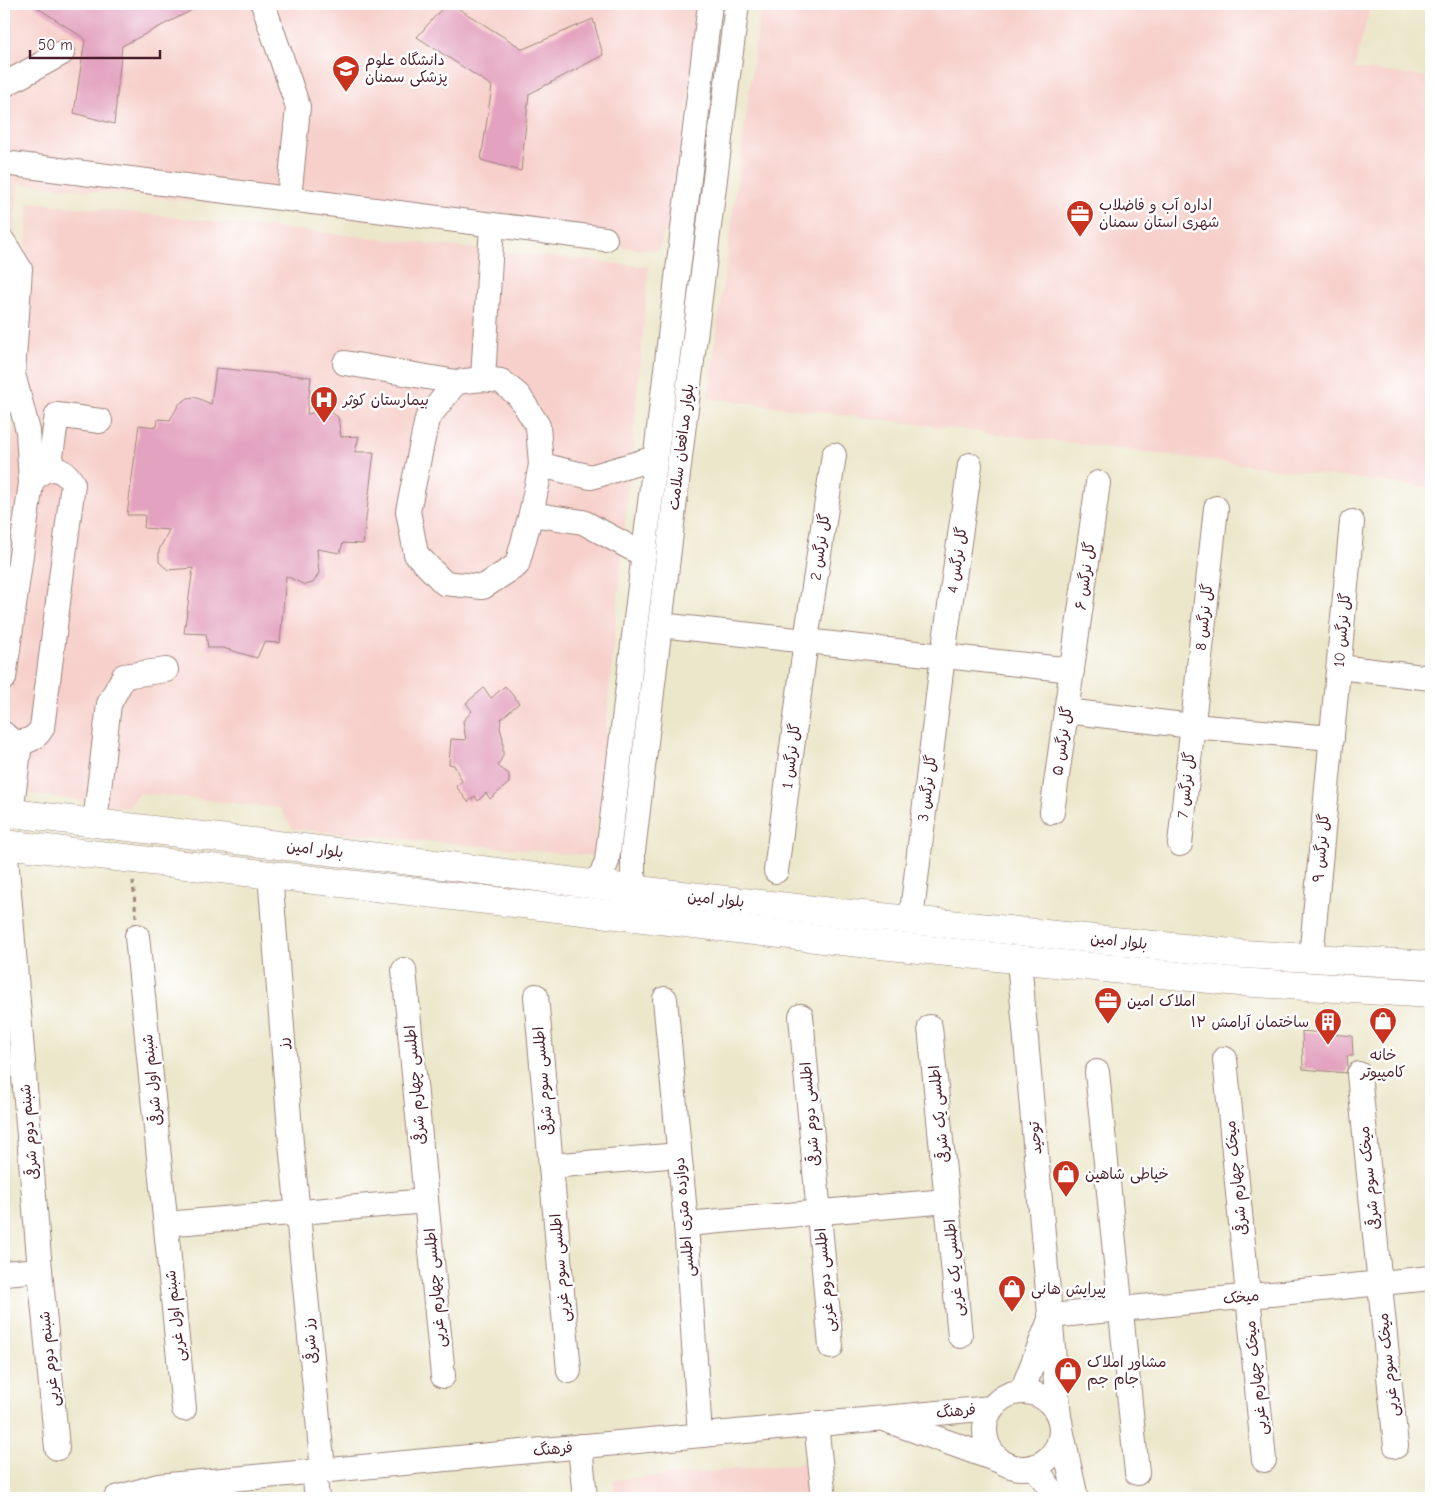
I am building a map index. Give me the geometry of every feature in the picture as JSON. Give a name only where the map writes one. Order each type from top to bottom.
[{"type":"main road","name":"بلوار امین","points":[[8,812],[638,890],[832,912],[1242,954],[1431,966]]},
{"type":"main road","name":"بلوار امین","points":[[4,844],[1019,960],[1239,982],[1431,994]]},
{"type":"main road","points":[[424,892],[427,863]]},
{"type":"main road","points":[[832,912],[832,940]]},
{"type":"main road","points":[[1239,982],[1242,954]]},
{"type":"street","points":[[263,4],[298,107],[289,199]]},
{"type":"street","name":"بلوار مدافعان سلامت","points":[[591,884],[602,874],[607,860],[710,4]]},
{"type":"street","name":"بلوار مدافعان سلامت","points":[[638,890],[633,874],[633,851],[690,374],[737,4]]},
{"type":"street","points":[[4,85],[62,54]]},
{"type":"street","points":[[4,163],[605,239]]},
{"type":"street","points":[[484,379],[492,225]]},
{"type":"street","points":[[4,243],[20,269],[13,374],[40,476]]},
{"type":"street","points":[[673,318],[680,325],[688,326],[697,321]]},
{"type":"street","points":[[345,364],[456,382],[484,379],[501,381],[519,396],[538,426],[541,465],[531,514],[517,565],[483,587],[444,583],[416,554],[408,511],[426,419],[456,382]]},
{"type":"street","points":[[667,370],[676,366],[684,368],[690,374]]},
{"type":"street","points":[[4,678],[40,476],[57,415],[100,421]]},
{"type":"street","name":"گل نرگس 2","points":[[806,640],[834,455]]},
{"type":"street","points":[[541,465],[591,477],[655,458]]},
{"type":"street","name":"گل نرگس 4","points":[[943,655],[970,465]]},
{"type":"street","points":[[8,812],[12,739],[34,739],[42,728],[74,484],[64,473],[57,470],[40,476]]},
{"type":"street","name":"گل نرگس ۶","points":[[1072,670],[1098,483]]},
{"type":"street","name":"گل نرگس 8","points":[[1192,726],[1216,508]]},
{"type":"street","points":[[531,514],[583,522],[644,555]]},
{"type":"street","name":"گل نرگس 10","points":[[1332,738],[1352,522]]},
{"type":"street","points":[[660,625],[1072,670]]},
{"type":"street","name":"گل نرگس 1","points":[[776,871],[806,640]]},
{"type":"street","name":"گل نرگس 3","points":[[911,920],[943,655]]},
{"type":"street","points":[[1338,667],[1431,678]]},
{"type":"street","points":[[95,822],[109,704],[124,676],[166,670]]},
{"type":"street","name":"گل نرگس ۵","points":[[1052,812],[1072,670]]},
{"type":"street","points":[[1066,711],[1192,726],[1332,738]]},
{"type":"street","name":"گل نرگس 7","points":[[1180,844],[1192,726]]},
{"type":"street","name":"گل نرگس ۹","points":[[1311,958],[1332,738]]},
{"type":"street","name":"شبنم دوم شرقی","points":[[4,844],[40,1270]]},
{"type":"street","points":[[608,849],[616,856],[622,857],[633,851]]},
{"type":"street","name":"رز","points":[[270,874],[297,1212]]},
{"type":"street","name":"شبنم اول شرقی","points":[[138,936],[166,1224]]},
{"type":"street","name":"توحید","points":[[1019,960],[1060,1423],[1076,1498]]},
{"type":"street","name":"اطلسی چهارم شرقی","points":[[404,970],[426,1201]]},
{"type":"street","name":"اطلسی سوم شرقی","points":[[536,996],[551,1166]]},
{"type":"street","name":"دوازده متری اطلسی","points":[[665,999],[686,1224],[700,1435]]},
{"type":"street","name":"اطلسی دوم شرقی","points":[[801,1016],[818,1212]]},
{"type":"street","name":"اطلسی یک شرقی","points":[[930,1027],[947,1201]]},
{"type":"street","name":"میخک چهارم شرقی","points":[[1225,1059],[1248,1296]]},
{"type":"street","points":[[1097,1072],[1137,1473]]},
{"type":"street","name":"میخک سوم شرقی","points":[[1359,1074],[1380,1283]]},
{"type":"street","points":[[551,1166],[679,1155]]},
{"type":"street","name":"اطلسی سوم غربی","points":[[551,1166],[569,1371]]},
{"type":"street","points":[[166,1224],[426,1201]]},
{"type":"street","name":"اطلسی چهارم غربی","points":[[426,1201],[443,1376]]},
{"type":"street","points":[[686,1224],[947,1201]]},
{"type":"street","name":"اطلسی یک غربی","points":[[947,1201],[960,1336]]},
{"type":"street","name":"رز شرقی","points":[[297,1212],[319,1471],[317,1498]]},
{"type":"street","name":"اطلسی دوم غربی","points":[[818,1212],[830,1347]]},
{"type":"street","name":"شبنم اول غربی","points":[[166,1224],[184,1409]]},
{"type":"street","points":[[4,1274],[40,1270]]},
{"type":"street","name":"شبنم دوم غربی","points":[[40,1270],[57,1448]]},
{"type":"street","name":"میخک","points":[[1051,1316],[1431,1278]]},
{"type":"street","name":"میخک سوم غربی","points":[[1380,1283],[1396,1446]]},
{"type":"street","name":"میخک چهارم غربی","points":[[1248,1296],[1264,1460]]},
{"type":"street","name":"توحید","points":[[1022,1391],[1051,1316]]},
{"type":"street","points":[[880,1418],[1000,1461],[1011,1467],[1023,1468],[1035,1466],[1046,1461],[1060,1441],[1060,1423],[1054,1407],[1045,1398],[1034,1393],[1022,1391],[1010,1393],[1000,1399],[992,1408],[986,1418],[984,1430],[986,1442],[992,1453],[1000,1461]]},
{"type":"street","name":"فرهنگ","points":[[116,1498],[158,1486],[992,1408]]},
{"type":"street","points":[[816,1424],[824,1498]]},
{"type":"street","points":[[580,1446],[585,1498]]},
{"type":"street","points":[[1035,1466],[1056,1498]]},
{"type":"path","points":[[131,858],[138,936]]},
{"type":"shaded area","name":"دانشگاه علوم پزشکی سمنان","points":[[4,4],[699,4],[675,205],[658,251],[18,183],[4,360]]},
{"type":"shaded area","name":"اداره آب و فاضلاب شهری استان سمنان","points":[[761,4],[1371,4],[1354,69],[1431,77],[1431,488],[708,398]]},
{"type":"shaded area","name":"بیمارستان کوثر","points":[[29,202],[649,267],[594,856],[293,829],[280,808],[140,793],[128,808],[4,790],[4,581]]},
{"type":"shaded area","points":[[807,1463],[810,1498],[615,1498],[613,1480]]},
{"type":"green space","points":[[1032,1495],[1034,1498],[979,1498],[979,1497]]},
{"type":"building","points":[[32,4],[204,4],[122,46],[114,124],[74,113],[85,39]]},
{"type":"building","points":[[446,4],[451,4],[523,49],[593,19],[603,55],[529,94],[521,171],[481,160],[492,86],[417,37]]},
{"type":"building","points":[[216,368],[311,377],[307,414],[322,411],[332,413],[338,417],[341,437],[359,436],[355,452],[374,452],[363,544],[343,543],[340,553],[317,549],[319,573],[313,583],[305,585],[286,576],[280,643],[264,642],[257,658],[223,648],[208,648],[206,634],[184,633],[193,568],[168,570],[159,562],[159,550],[169,530],[144,528],[145,515],[127,515],[139,425],[157,427],[158,419],[170,420],[179,404],[188,398],[195,397],[211,404]]},
{"type":"building","points":[[505,686],[519,703],[501,719],[503,755],[498,766],[509,774],[509,783],[490,799],[486,793],[478,801],[475,796],[468,802],[456,786],[462,781],[454,765],[449,764],[451,739],[466,740],[463,721],[472,711],[466,703],[484,688],[491,698]]},
{"type":"building","name":"ساختمان آرامش ۱۲","points":[[1302,1031],[1352,1036],[1353,1056],[1347,1056],[1348,1067],[1346,1073],[1303,1069]]},
{"type":"place","name":"دانشگاه علوم پزشکی سمنان","points":[[346,93]]},
{"type":"place","name":"اداره آب و فاضلاب شهری استان سمنان","points":[[1080,238]]},
{"type":"place","name":"بیمارستان کوثر","points":[[324,424]]},
{"type":"place","name":"املاک امین","points":[[1108,1025]]},
{"type":"place","name":"خانه کامپیوتر","points":[[1383,1045]]},
{"type":"place","name":"ساختمان آرامش ۱۲","points":[[1328,1046]]},
{"type":"place","name":"خیاطی شاهین","points":[[1066,1198]]},
{"type":"place","name":"پیرایش هانی","points":[[1012,1313]]},
{"type":"place","name":"مشاور املاک جام جم","points":[[1068,1395]]}]
